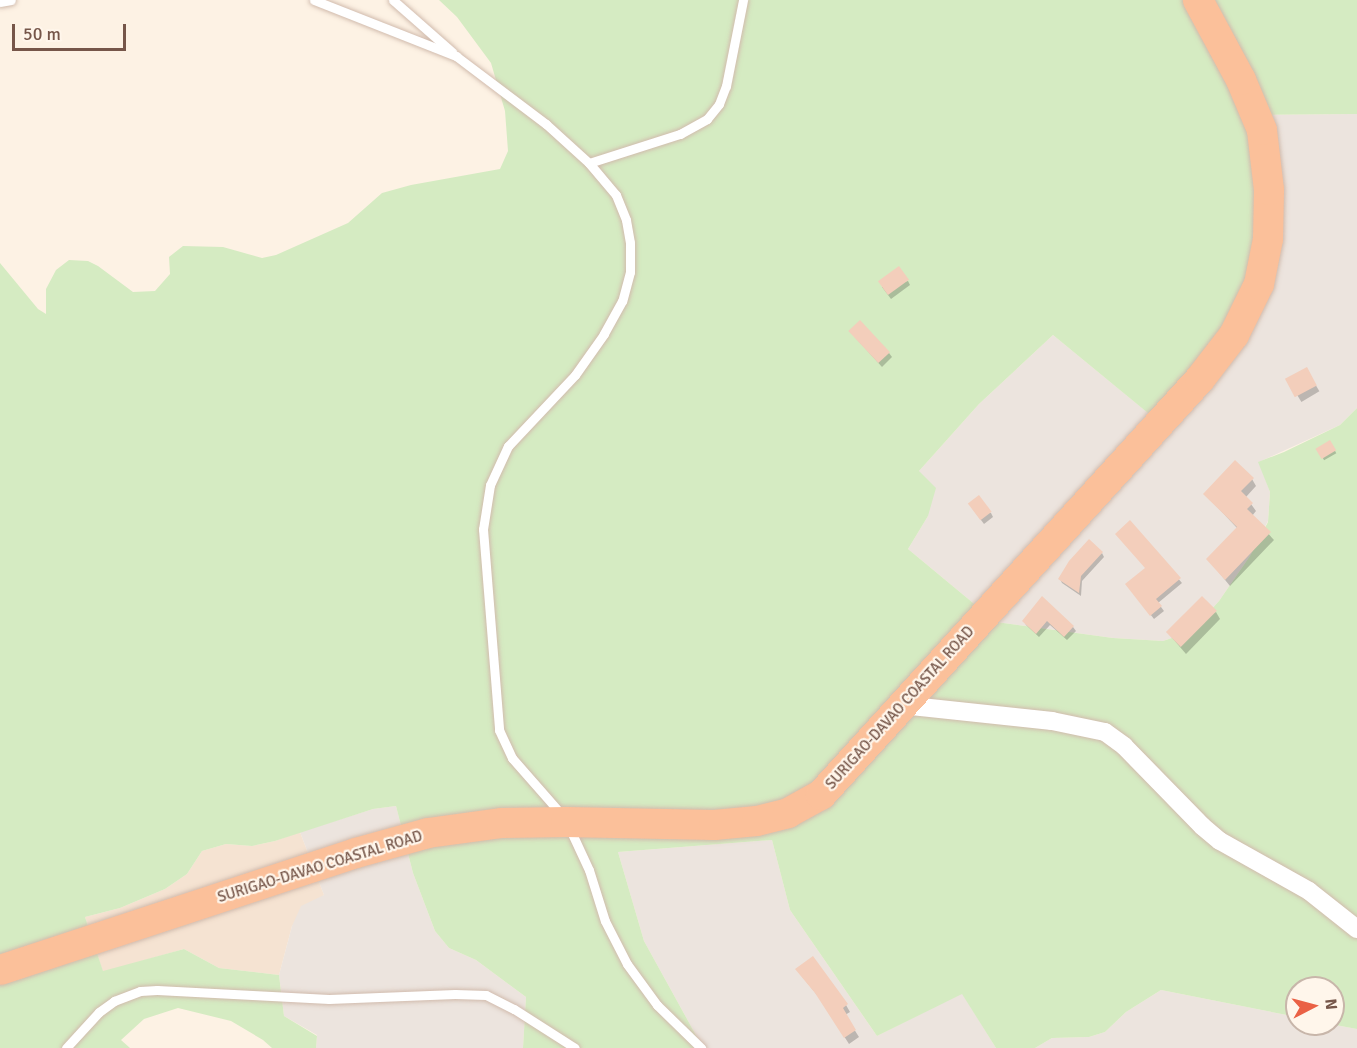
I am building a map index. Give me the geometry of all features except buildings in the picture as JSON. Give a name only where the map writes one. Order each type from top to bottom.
[{"type":"highway","name":"SURIGAO-DAVAO COASTAL ROAD","points":[[0,970],[356,853],[428,833],[502,823],[714,825],[757,821],[788,813],[821,795],[1200,379],[1234,335],[1259,284],[1268,239],[1269,190],[1262,130],[1241,80],[1198,0]]},
{"type":"street","points":[[902,705],[1052,721],[1105,732],[1124,746],[1215,837],[1309,891],[1357,929]]},
{"type":"lane","points":[[0,2],[11,0]]},
{"type":"lane","points":[[314,0],[456,56]]},
{"type":"lane","points":[[393,0],[432,32],[456,56],[546,124],[589,163],[615,195],[626,220],[630,243],[630,272],[622,301],[604,334],[575,375],[508,446],[490,485],[483,529],[499,730],[512,758],[555,804],[566,822],[589,870],[605,921],[627,964],[657,1005],[701,1048]]},
{"type":"lane","points":[[589,163],[680,134],[707,119],[719,104],[726,87],[743,0]]},
{"type":"lane","points":[[66,1048],[99,1012],[114,1001],[140,991],[157,990],[329,999],[486,995],[574,1048]]},
{"type":"shaded area","points":[[1357,114],[1357,408],[1340,425],[1259,462],[1270,492],[1268,521],[1250,556],[1219,601],[1192,631],[1163,641],[1113,638],[996,622],[908,549],[928,516],[919,471],[979,404],[1053,335],[1153,417],[1255,115]]},
{"type":"shaded area","points":[[396,806],[413,873],[435,931],[449,948],[476,960],[526,997],[523,1048],[316,1048],[317,1035],[284,1016],[279,975],[292,926],[301,906],[324,895],[300,832],[373,809]]},
{"type":"shaded area","points":[[300,832],[324,895],[292,926],[279,975],[219,968],[184,949],[103,972],[85,917],[120,908],[165,889],[187,874],[202,851],[226,844],[252,846]]},
{"type":"shaded area","points":[[772,840],[790,910],[877,1036],[962,993],[996,1048],[703,1048],[644,941],[618,852]]},
{"type":"shaded area","points":[[1161,990],[1285,1015],[1285,1036],[1345,1036],[1345,1027],[1357,1029],[1357,1048],[1035,1048],[1052,1038],[1089,1037],[1105,1032],[1126,1012]]},
{"type":"green space","points":[[439,0],[1357,0],[1357,114],[1256,115],[1258,249],[1224,333],[1154,418],[1053,335],[979,404],[919,471],[936,488],[928,516],[908,549],[996,622],[1113,638],[1163,641],[1192,631],[1219,601],[1250,556],[1268,522],[1270,492],[1258,462],[1340,425],[1357,408],[1357,1029],[1345,1027],[1345,976],[1285,976],[1285,1015],[1161,990],[1126,1012],[1105,1032],[1089,1037],[1052,1038],[1035,1048],[996,1048],[962,994],[877,1036],[790,910],[772,840],[618,852],[644,941],[703,1048],[523,1048],[526,997],[476,960],[449,948],[435,931],[413,873],[396,806],[373,809],[275,841],[252,846],[226,844],[202,851],[187,874],[165,889],[120,908],[85,917],[103,971],[184,949],[219,968],[279,975],[284,1016],[317,1036],[316,1048],[272,1048],[231,1021],[178,1008],[144,1019],[121,1040],[130,1048],[0,1048],[0,263],[38,309],[46,314],[46,289],[56,270],[69,260],[88,261],[98,266],[133,292],[155,291],[170,274],[169,257],[183,246],[223,247],[262,258],[276,255],[348,223],[382,193],[411,185],[500,169],[508,151],[505,111],[491,63],[457,17]]}]
